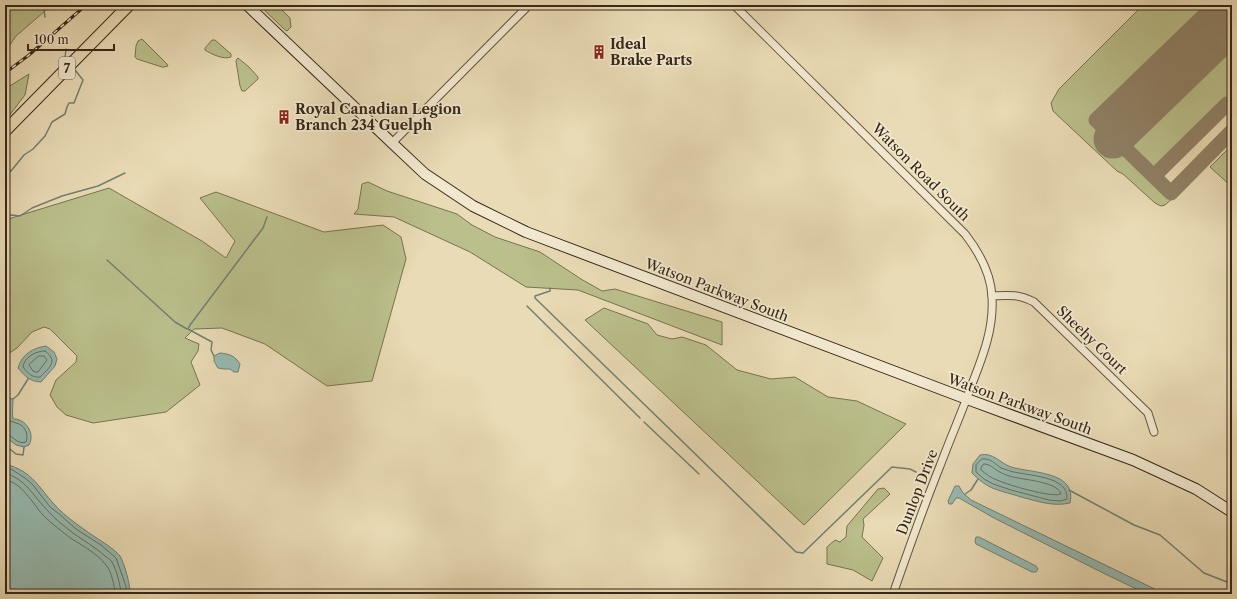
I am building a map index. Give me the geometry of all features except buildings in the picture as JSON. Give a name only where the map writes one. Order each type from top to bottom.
[{"type":"main road","name":"7","points":[[5,131],[129,5]]},
{"type":"main road","name":"Watson Parkway South","points":[[247,5],[425,174],[473,206],[526,232],[966,399],[1133,460],[1196,489],[1232,512]]},
{"type":"street","points":[[392,144],[529,5]]},
{"type":"street","name":"Watson Road South","points":[[734,5],[965,234],[976,247],[984,262],[992,296],[991,325],[984,352],[966,399]]},
{"type":"street","name":"Sheehy Court","points":[[992,296],[1011,295],[1023,297],[1034,302],[1148,413],[1154,432]]},
{"type":"street","name":"Dunlop Drive","points":[[893,594],[966,399]]},
{"type":"green space","points":[[5,5],[52,5],[16,36],[5,52]]},
{"type":"green space","points":[[259,5],[277,5],[290,18],[291,27],[287,31],[285,30]]},
{"type":"green space","points":[[1143,5],[1232,5],[1232,105],[1227,101],[1151,176],[1173,198],[1165,205],[1161,206],[1155,203],[1123,174],[1117,171],[1053,111],[1051,103],[1059,89]]},
{"type":"green space","points":[[142,39],[168,66],[162,67],[135,57],[136,46],[138,41]]},
{"type":"green space","points":[[212,40],[215,40],[231,54],[231,57],[221,57],[205,50]]},
{"type":"green space","points":[[238,58],[258,77],[258,79],[245,91],[242,91],[240,86],[236,61]]},
{"type":"green space","points":[[29,74],[25,95],[5,121],[5,89]]},
{"type":"green space","points":[[1232,145],[1232,187],[1210,167]]},
{"type":"green space","points":[[368,182],[387,191],[457,214],[472,225],[495,237],[540,252],[602,291],[615,289],[722,322],[722,345],[578,290],[526,287],[470,252],[394,217],[354,214],[358,209],[362,184]]},
{"type":"green space","points":[[109,188],[202,241],[226,258],[235,241],[200,198],[216,192],[324,232],[383,225],[401,237],[406,259],[372,381],[327,386],[265,344],[222,328],[194,329],[185,338],[199,344],[198,351],[191,362],[200,385],[166,412],[93,423],[66,415],[57,407],[50,395],[56,380],[76,362],[77,356],[50,329],[44,327],[32,332],[17,348],[5,356],[5,220]]},
{"type":"green space","points":[[604,308],[648,324],[657,335],[672,339],[682,337],[706,345],[737,370],[771,379],[795,377],[828,397],[857,401],[906,424],[804,525],[585,320]]},
{"type":"green space","points":[[884,488],[890,494],[863,519],[864,525],[862,537],[883,558],[872,581],[853,570],[827,564],[827,547],[835,540],[840,542],[846,537],[847,526],[878,489]]},
{"type":"water","points":[[46,346],[54,352],[57,359],[55,366],[41,382],[31,380],[18,368],[20,363],[25,355],[32,350]]},
{"type":"water","points":[[220,353],[229,355],[236,359],[240,364],[238,372],[234,372],[230,369],[218,368],[214,361],[214,356]]},
{"type":"water","points":[[9,398],[13,399],[13,419],[23,422],[30,431],[30,443],[24,447],[16,445],[7,438],[5,433],[5,406]]},
{"type":"water","points":[[985,454],[993,456],[1011,467],[1051,475],[1060,479],[1067,485],[1071,493],[1070,503],[1045,503],[988,486],[972,473],[973,464],[980,455]]},
{"type":"water","points":[[5,464],[17,468],[28,475],[64,514],[120,556],[125,569],[130,594],[5,594]]},
{"type":"water","points":[[955,486],[959,486],[963,493],[971,500],[1165,594],[1147,594],[994,518],[959,498],[956,498],[952,504],[949,504],[948,501]]},
{"type":"water","points":[[976,537],[979,537],[1036,566],[1038,569],[1036,572],[1032,572],[976,544]]},
{"type":"waterway","points":[[40,5],[44,9]]},
{"type":"waterway","points":[[45,17],[44,10],[50,5]]},
{"type":"waterway","points":[[65,58],[66,49]]},
{"type":"waterway","points":[[5,174],[11,171],[24,155],[33,149],[45,136],[52,122],[65,114],[69,103],[74,103],[83,80],[75,70]]},
{"type":"waterway","points":[[5,217],[12,215],[20,216],[32,208],[62,196],[98,186],[125,173]]},
{"type":"waterway","points":[[214,356],[211,350],[212,342],[188,329],[263,228],[267,217]]},
{"type":"waterway","points":[[107,260],[175,322],[187,329]]},
{"type":"waterway","points":[[550,288],[550,291],[535,296],[535,298],[796,552],[803,553],[892,467],[910,469],[916,472]]},
{"type":"waterway","points":[[527,306],[640,418]]},
{"type":"waterway","points":[[13,399],[18,395],[28,379]]},
{"type":"waterway","points":[[644,422],[699,474]]},
{"type":"waterway","points":[[5,445],[16,454],[23,455],[24,447]]},
{"type":"waterway","points":[[965,494],[971,490],[978,479]]},
{"type":"waterway","points":[[1069,490],[1134,525],[1160,535],[1204,573],[1232,584]]},
{"type":"taxiway","points":[[1215,5],[1096,120],[1171,193],[1232,131]]},
{"type":"taxiway","points":[[1154,176],[1227,104],[1232,108]]},
{"type":"runway","points":[[1113,139],[1232,24]]},
{"type":"railway","points":[[5,73],[29,55],[86,5]]},
{"type":"place","name":"Ideal Brake Parts","points":[[599,52]]},
{"type":"place","name":"Royal Canadian Legion Branch 234 Guelph","points":[[284,117]]}]
